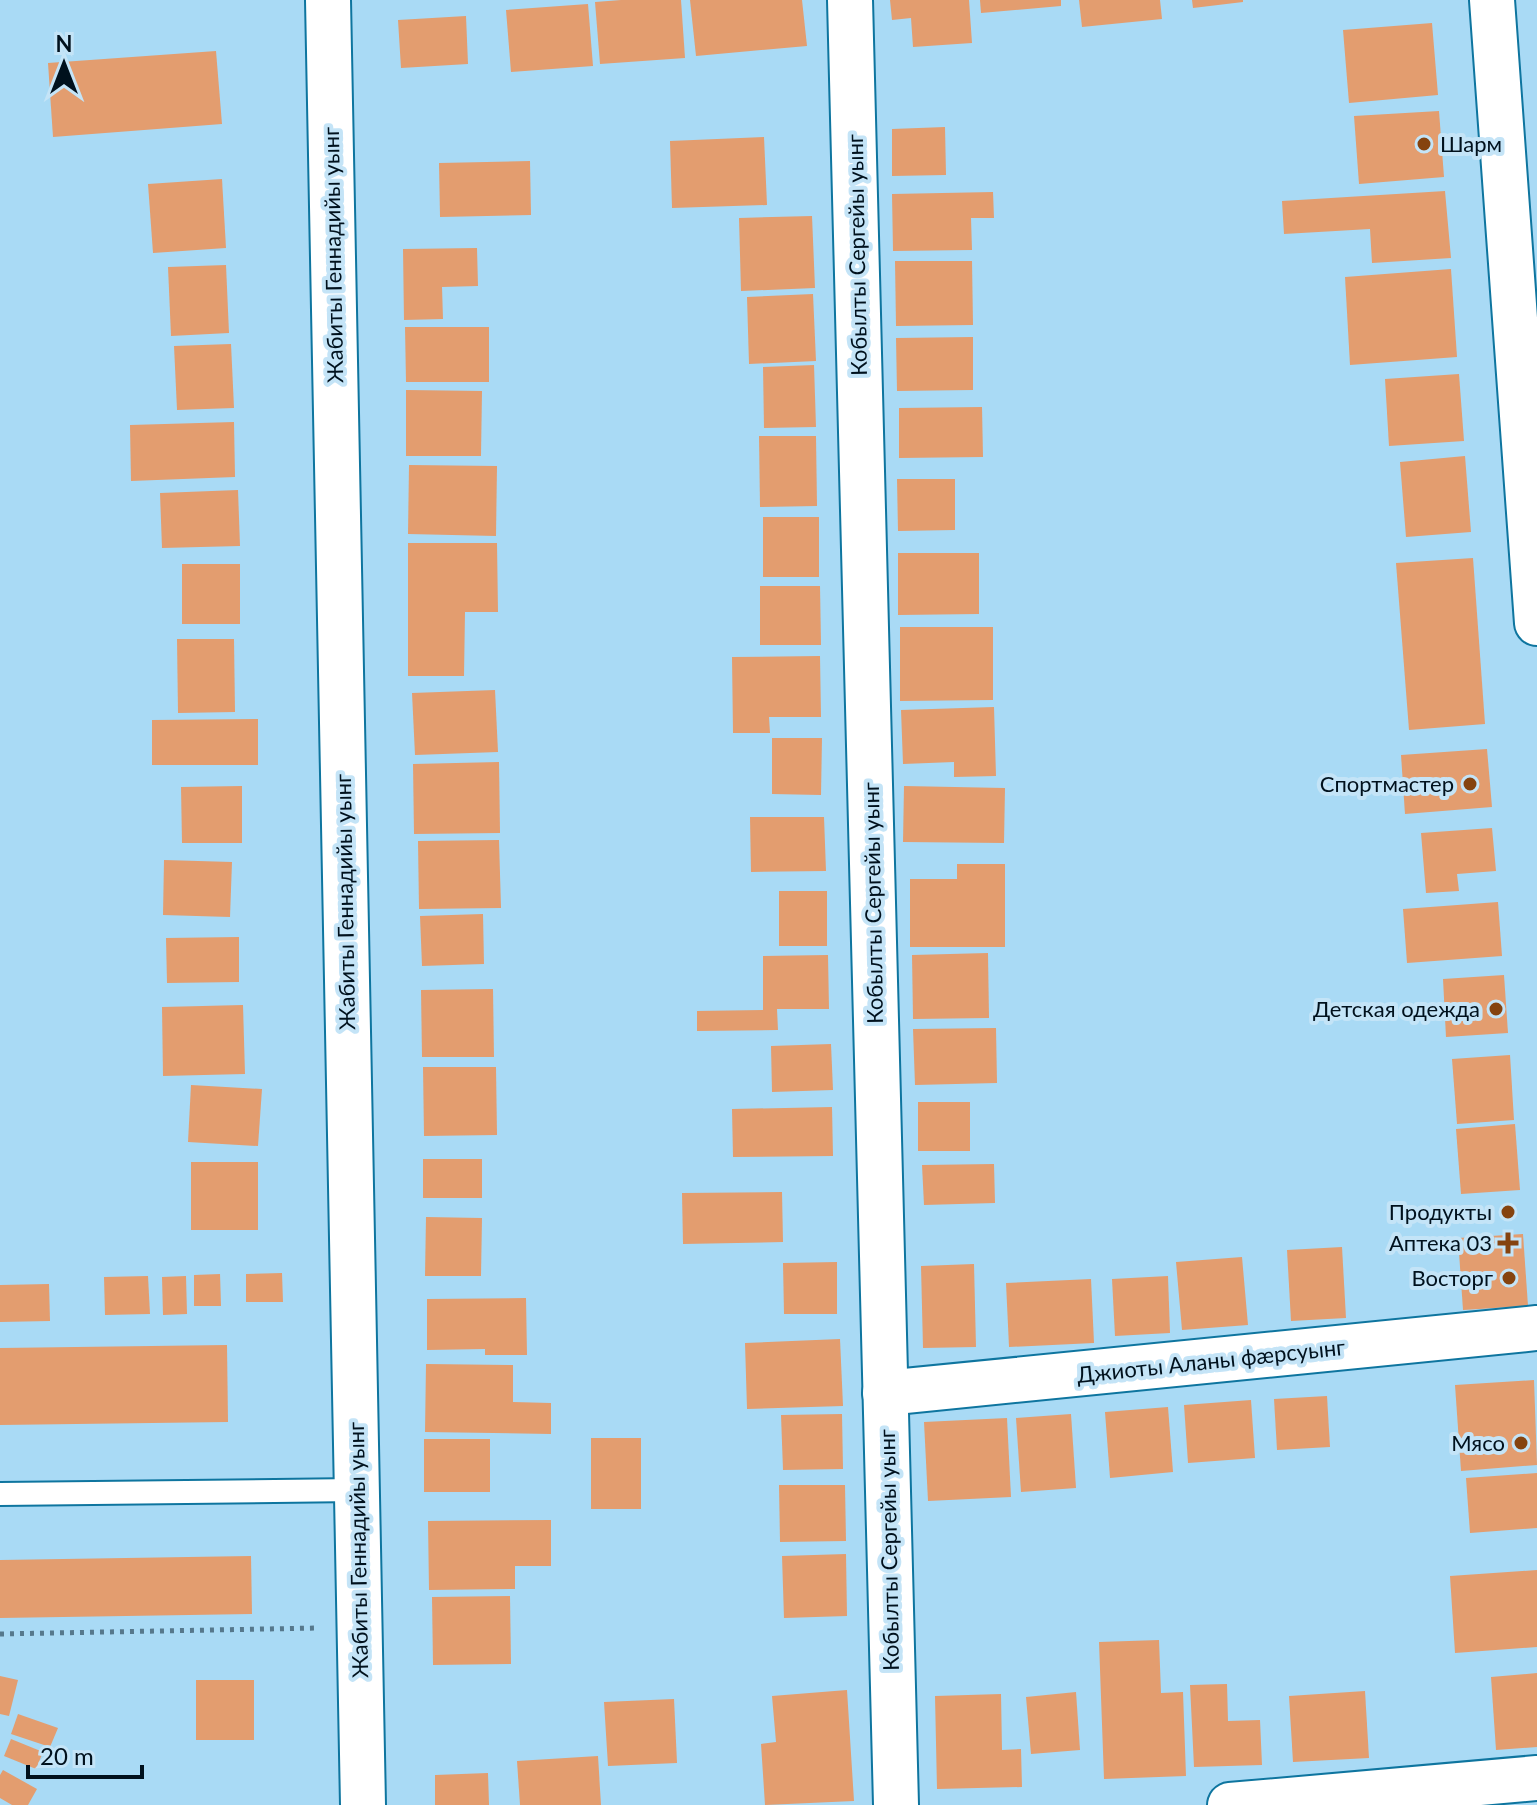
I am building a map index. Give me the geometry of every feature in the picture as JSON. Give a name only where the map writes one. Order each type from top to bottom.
[{"type":"street","name":"Жабиты Геннадийы уынг","points":[[328,0],[363,1805]]},
{"type":"street","name":"Кобылты Сергейы уынг","points":[[850,0],[896,1805]]},
{"type":"street","points":[[1492,0],[1537,623]]},
{"type":"street","name":"Джиоты Аланы фæрсуынг","points":[[885,1393],[1537,1328]]},
{"type":"street","points":[[1250,1804],[1537,1778]]},
{"type":"lane","points":[[0,1494],[357,1490]]},
{"type":"path","points":[[0,1634],[359,1627]]},
{"type":"building","points":[[681,0],[685,58],[600,64],[595,2]]},
{"type":"building","points":[[690,0],[802,0],[807,46],[696,56]]},
{"type":"building","points":[[890,0],[969,0],[972,43],[913,47],[911,18],[892,20]]},
{"type":"building","points":[[980,0],[1061,0],[1061,6],[981,13]]},
{"type":"building","points":[[1079,0],[1160,0],[1162,19],[1082,27]]},
{"type":"building","points":[[1192,0],[1243,0],[1243,2],[1193,8]]},
{"type":"building","points":[[588,4],[593,66],[511,72],[506,10]]},
{"type":"building","points":[[466,16],[468,64],[401,68],[398,20]]},
{"type":"building","points":[[1432,23],[1438,95],[1349,103],[1343,30]]},
{"type":"building","points":[[216,51],[222,124],[53,137],[48,63]]},
{"type":"building","points":[[1439,111],[1444,177],[1359,184],[1354,116]]},
{"type":"building","points":[[945,127],[946,175],[892,176],[892,129]]},
{"type":"building","points":[[764,137],[767,205],[672,208],[670,141]]},
{"type":"building","points":[[530,161],[531,215],[440,217],[439,163]]},
{"type":"building","points":[[222,179],[226,248],[153,253],[148,184]]},
{"type":"building","points":[[1445,191],[1451,258],[1372,263],[1370,229],[1284,234],[1282,201]]},
{"type":"building","points":[[993,192],[994,218],[971,218],[972,250],[893,251],[892,194]]},
{"type":"building","points":[[812,216],[815,288],[741,291],[739,218]]},
{"type":"building","points":[[477,248],[478,286],[442,287],[443,319],[404,320],[403,249]]},
{"type":"building","points":[[895,261],[972,261],[973,325],[896,326]]},
{"type":"building","points":[[226,265],[229,333],[171,336],[168,267]]},
{"type":"building","points":[[1451,269],[1457,357],[1350,365],[1345,277]]},
{"type":"building","points":[[813,294],[816,361],[749,364],[747,297]]},
{"type":"building","points":[[405,327],[489,327],[489,382],[406,382]]},
{"type":"building","points":[[973,337],[973,390],[897,391],[896,338]]},
{"type":"building","points":[[231,344],[234,408],[177,410],[174,346]]},
{"type":"building","points":[[814,365],[816,427],[764,428],[763,367]]},
{"type":"building","points":[[1459,374],[1464,441],[1389,446],[1385,379]]},
{"type":"building","points":[[406,390],[482,391],[481,456],[406,456]]},
{"type":"building","points":[[982,407],[983,457],[899,458],[899,408]]},
{"type":"building","points":[[234,422],[235,477],[131,481],[130,425]]},
{"type":"building","points":[[759,436],[816,436],[817,506],[760,507]]},
{"type":"building","points":[[1465,456],[1471,532],[1406,537],[1400,462]]},
{"type":"building","points":[[409,465],[497,466],[496,536],[408,534]]},
{"type":"building","points":[[897,479],[955,479],[955,530],[898,531]]},
{"type":"building","points":[[238,490],[240,546],[162,548],[160,493]]},
{"type":"building","points":[[763,517],[819,517],[819,577],[763,577]]},
{"type":"building","points":[[408,543],[497,543],[498,612],[465,612],[464,676],[408,676]]},
{"type":"building","points":[[898,553],[979,553],[979,614],[898,615]]},
{"type":"building","points":[[1473,558],[1485,724],[1409,730],[1396,563]]},
{"type":"building","points":[[182,564],[240,564],[240,624],[182,624]]},
{"type":"building","points":[[760,586],[820,586],[821,645],[760,645]]},
{"type":"building","points":[[900,627],[993,627],[993,700],[900,701]]},
{"type":"building","points":[[177,639],[234,639],[235,712],[178,713]]},
{"type":"building","points":[[820,656],[821,717],[769,717],[770,733],[733,733],[732,657]]},
{"type":"building","points":[[495,690],[498,752],[415,755],[412,693]]},
{"type":"building","points":[[994,707],[996,776],[954,777],[954,762],[903,764],[901,710]]},
{"type":"building","points":[[258,719],[258,765],[152,765],[152,720]]},
{"type":"building","points":[[772,738],[822,738],[821,795],[772,794]]},
{"type":"building","points":[[1487,749],[1492,807],[1405,814],[1401,755]]},
{"type":"building","points":[[499,762],[500,833],[414,834],[413,764]]},
{"type":"building","points":[[242,786],[242,843],[182,843],[181,787]]},
{"type":"building","points":[[904,786],[1005,788],[1004,843],[903,842]]},
{"type":"building","points":[[750,817],[824,817],[826,871],[751,872]]},
{"type":"building","points":[[1492,828],[1496,871],[1457,874],[1459,891],[1426,893],[1421,833]]},
{"type":"building","points":[[499,840],[501,908],[419,909],[418,841]]},
{"type":"building","points":[[164,860],[232,862],[230,917],[163,915]]},
{"type":"building","points":[[957,864],[1005,864],[1005,947],[910,947],[910,879],[957,879]]},
{"type":"building","points":[[779,891],[827,891],[827,946],[779,946]]},
{"type":"building","points":[[1498,902],[1502,956],[1407,963],[1403,909]]},
{"type":"building","points":[[483,914],[484,964],[422,966],[420,916]]},
{"type":"building","points":[[239,937],[239,982],[167,983],[166,938]]},
{"type":"building","points":[[988,953],[989,1018],[913,1019],[912,955]]},
{"type":"building","points":[[828,955],[829,1009],[777,1009],[778,1030],[697,1031],[697,1011],[763,1010],[763,956]]},
{"type":"building","points":[[1504,975],[1508,1033],[1446,1037],[1443,979]]},
{"type":"building","points":[[493,989],[494,1057],[422,1057],[421,990]]},
{"type":"building","points":[[243,1005],[245,1074],[163,1076],[162,1007]]},
{"type":"building","points":[[996,1028],[997,1083],[915,1085],[913,1029]]},
{"type":"building","points":[[831,1044],[833,1090],[772,1092],[771,1046]]},
{"type":"building","points":[[1510,1055],[1514,1120],[1457,1124],[1452,1059]]},
{"type":"building","points":[[423,1067],[496,1067],[497,1135],[424,1136]]},
{"type":"building","points":[[191,1085],[262,1089],[258,1146],[188,1142]]},
{"type":"building","points":[[918,1102],[970,1102],[970,1151],[918,1151]]},
{"type":"building","points":[[832,1107],[833,1156],[733,1157],[732,1109]]},
{"type":"building","points":[[1515,1124],[1520,1190],[1461,1194],[1456,1129]]},
{"type":"building","points":[[423,1159],[482,1159],[482,1198],[423,1198]]},
{"type":"building","points":[[191,1162],[258,1162],[258,1230],[191,1230]]},
{"type":"building","points":[[994,1164],[995,1203],[924,1205],[922,1165]]},
{"type":"building","points":[[782,1192],[783,1242],[683,1244],[682,1193]]},
{"type":"building","points":[[426,1217],[482,1218],[481,1276],[425,1276]]},
{"type":"building","points":[[1523,1234],[1528,1306],[1463,1310],[1458,1238]]},
{"type":"building","points":[[1342,1247],[1346,1318],[1291,1321],[1287,1250]]},
{"type":"building","points":[[1242,1257],[1248,1325],[1182,1330],[1176,1262]]},
{"type":"building","points":[[837,1262],[837,1314],[784,1314],[783,1263]]},
{"type":"building","points":[[974,1264],[976,1347],[923,1348],[921,1266]]},
{"type":"building","points":[[282,1273],[283,1302],[246,1302],[246,1274]]},
{"type":"building","points":[[220,1274],[221,1306],[194,1306],[194,1275]]},
{"type":"building","points":[[148,1276],[150,1314],[105,1315],[104,1277]]},
{"type":"building","points":[[186,1276],[187,1314],[163,1315],[162,1277]]},
{"type":"building","points":[[1168,1276],[1170,1333],[1115,1336],[1112,1279]]},
{"type":"building","points":[[1091,1279],[1094,1343],[1009,1347],[1006,1283]]},
{"type":"building","points":[[49,1284],[50,1321],[0,1322],[0,1285]]},
{"type":"building","points":[[526,1298],[527,1355],[485,1355],[485,1349],[427,1350],[427,1299]]},
{"type":"building","points":[[840,1339],[843,1406],[747,1409],[745,1343]]},
{"type":"building","points":[[227,1345],[228,1422],[0,1425],[0,1348]]},
{"type":"building","points":[[426,1364],[513,1365],[513,1402],[551,1403],[551,1434],[425,1432]]},
{"type":"building","points":[[1534,1380],[1537,1465],[1461,1471],[1455,1385]]},
{"type":"building","points":[[1327,1396],[1330,1447],[1277,1450],[1274,1399]]},
{"type":"building","points":[[1251,1400],[1255,1458],[1188,1463],[1184,1405]]},
{"type":"building","points":[[1168,1407],[1173,1472],[1110,1478],[1105,1412]]},
{"type":"building","points":[[842,1414],[843,1469],[783,1470],[781,1415]]},
{"type":"building","points":[[1071,1414],[1076,1488],[1021,1492],[1016,1418]]},
{"type":"building","points":[[1007,1418],[1011,1497],[928,1501],[924,1422]]},
{"type":"building","points":[[591,1438],[641,1438],[641,1509],[591,1509]]},
{"type":"building","points":[[424,1439],[490,1439],[490,1492],[424,1492]]},
{"type":"building","points":[[1537,1473],[1537,1528],[1470,1533],[1466,1478]]},
{"type":"building","points":[[779,1485],[845,1485],[846,1541],[780,1542]]},
{"type":"building","points":[[551,1520],[551,1566],[515,1566],[515,1589],[429,1590],[428,1521]]},
{"type":"building","points":[[846,1554],[847,1616],[784,1618],[782,1556]]},
{"type":"building","points":[[251,1556],[252,1614],[0,1618],[0,1560]]},
{"type":"building","points":[[1537,1570],[1537,1647],[1455,1653],[1450,1576]]},
{"type":"building","points":[[510,1596],[511,1664],[433,1665],[432,1597]]},
{"type":"building","points":[[1159,1640],[1161,1693],[1183,1692],[1186,1776],[1104,1779],[1099,1642]]},
{"type":"building","points":[[1537,1673],[1537,1747],[1496,1750],[1491,1677]]},
{"type":"building","points":[[0,1676],[18,1680],[9,1716],[0,1714]]},
{"type":"building","points":[[196,1680],[254,1680],[254,1740],[196,1740]]},
{"type":"building","points":[[1227,1684],[1228,1721],[1260,1720],[1262,1765],[1194,1767],[1190,1685]]},
{"type":"building","points":[[847,1690],[854,1801],[765,1805],[761,1744],[776,1742],[772,1696]]},
{"type":"building","points":[[1365,1691],[1369,1758],[1293,1762],[1289,1696]]},
{"type":"building","points":[[1076,1692],[1080,1750],[1031,1754],[1026,1697]]},
{"type":"building","points":[[1001,1694],[1002,1750],[1021,1749],[1022,1787],[937,1789],[935,1696]]},
{"type":"building","points":[[674,1699],[677,1763],[608,1766],[604,1702]]},
{"type":"building","points":[[18,1714],[58,1728],[50,1747],[11,1734]]},
{"type":"building","points":[[11,1739],[43,1752],[36,1769],[4,1756]]},
{"type":"building","points":[[598,1756],[601,1805],[520,1805],[517,1761]]},
{"type":"building","points":[[3,1770],[37,1789],[28,1805],[12,1805],[0,1798],[0,1775]]},
{"type":"building","points":[[488,1773],[489,1805],[435,1805],[435,1775]]},
{"type":"place","name":"Шарм","points":[[1424,144]]},
{"type":"place","name":"Спортмастер","points":[[1470,784]]},
{"type":"place","name":"Детская одежда","points":[[1496,1009]]},
{"type":"place","name":"Продукты","points":[[1508,1212]]},
{"type":"place","name":"Аптека 03","points":[[1508,1243]]},
{"type":"place","name":"Восторг","points":[[1509,1278]]},
{"type":"place","name":"Мясо","points":[[1521,1443]]}]
